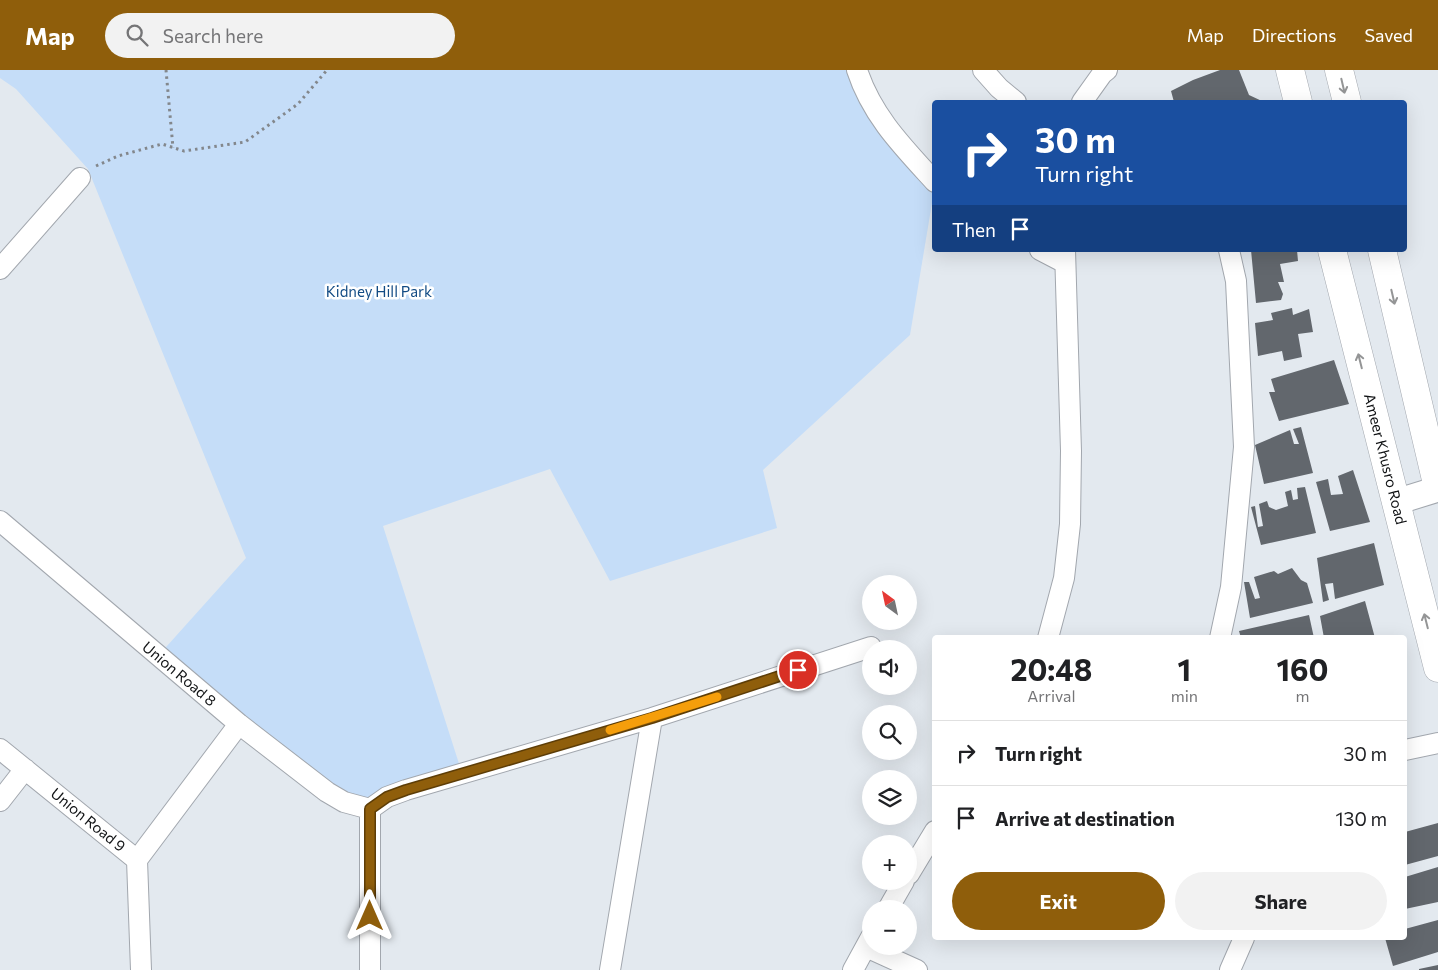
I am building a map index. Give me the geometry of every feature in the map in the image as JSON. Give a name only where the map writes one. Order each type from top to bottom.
[{"type":"main road","points":[[1290,70],[1298,100]]},
{"type":"main road","points":[[1339,70],[1346,100]]},
{"type":"main road","name":"Ameer Khusro Road","points":[[1333,252],[1438,668]]},
{"type":"main road","points":[[1382,252],[1438,488]]},
{"type":"street","points":[[857,70],[878,115],[904,148],[932,179]]},
{"type":"street","points":[[983,70],[1014,100]]},
{"type":"street","points":[[1083,100],[1107,70]]},
{"type":"street","points":[[0,269],[80,178]]},
{"type":"street","points":[[1047,252],[1065,257],[1070,451],[1070,524],[1064,578],[1049,635]]},
{"type":"street","points":[[1221,635],[1231,587],[1244,447],[1236,281],[1229,252]]},
{"type":"street","points":[[1396,502],[1438,488]]},
{"type":"street","name":"Union Road 8","points":[[0,521],[239,724],[327,792],[344,802],[370,809]]},
{"type":"street","points":[[370,970],[370,809],[387,797],[652,718],[862,650]]},
{"type":"street","points":[[610,970],[652,718]]},
{"type":"street","points":[[137,860],[239,724]]},
{"type":"street","points":[[1407,750],[1438,743]]},
{"type":"street","name":"Union Road 9","points":[[0,749],[137,860],[141,970]]},
{"type":"street","points":[[0,801],[24,769]]},
{"type":"street","points":[[917,861],[932,836]]},
{"type":"street","points":[[1230,970],[1238,940]]},
{"type":"street","points":[[853,970],[862,953]]},
{"type":"street","points":[[891,955],[917,970]]},
{"type":"path","points":[[166,70],[173,148]]},
{"type":"path","points":[[80,178],[88,169],[118,156],[162,144],[184,151],[245,142],[298,104],[327,70]]},
{"type":"green space","name":"Kidney Hill Park","points":[[0,70],[864,70],[878,115],[932,181],[932,203],[910,335],[763,470],[777,528],[610,581],[550,469],[383,526],[462,773],[370,809],[318,785],[158,656],[246,558],[88,169],[16,89],[0,78]]},
{"type":"building","points":[[1220,70],[1239,70],[1249,95],[1260,100],[1173,100],[1171,91]]},
{"type":"building","points":[[1251,252],[1297,252],[1298,261],[1280,264],[1284,282],[1278,282],[1283,294],[1281,300],[1256,303]]},
{"type":"building","points":[[1292,308],[1293,315],[1309,309],[1313,332],[1298,334],[1302,357],[1284,361],[1282,351],[1258,356],[1255,323],[1273,320],[1271,313]]},
{"type":"building","points":[[1334,360],[1349,404],[1279,421],[1269,392],[1275,392],[1271,379]]},
{"type":"building","points":[[1301,427],[1313,473],[1264,484],[1255,445],[1290,430],[1294,444],[1299,444],[1293,429]]},
{"type":"building","points":[[1353,470],[1370,522],[1330,531],[1316,482],[1328,479],[1331,495],[1343,494],[1338,476]]},
{"type":"building","points":[[1305,487],[1316,533],[1261,545],[1251,507],[1255,506],[1258,527],[1263,526],[1259,504],[1267,501],[1269,507],[1276,510],[1288,506],[1285,492],[1291,490],[1293,500],[1298,499],[1297,488]]},
{"type":"building","points":[[1374,543],[1384,585],[1335,599],[1333,583],[1325,584],[1329,600],[1323,602],[1317,558]]},
{"type":"building","points":[[1292,568],[1301,580],[1307,583],[1313,603],[1250,618],[1244,582],[1249,582],[1255,599],[1260,598],[1254,577],[1274,571],[1278,574]]},
{"type":"building","points":[[1365,601],[1374,635],[1323,635],[1320,616]]},
{"type":"building","points":[[1309,615],[1313,635],[1240,635],[1239,631]]},
{"type":"building","points":[[1438,823],[1438,856],[1407,864],[1407,831]]},
{"type":"building","points":[[1438,867],[1438,902],[1407,909],[1407,876]]},
{"type":"building","points":[[1438,920],[1438,952],[1393,966],[1386,940],[1407,940],[1407,928]]},
{"type":"building","points":[[1438,965],[1438,970],[1419,970],[1419,969]]},
{"type":"slow traffic","points":[[610,730],[717,697]]},
{"type":"route","points":[[370,916],[370,809],[387,797],[652,718],[798,670]]}]
